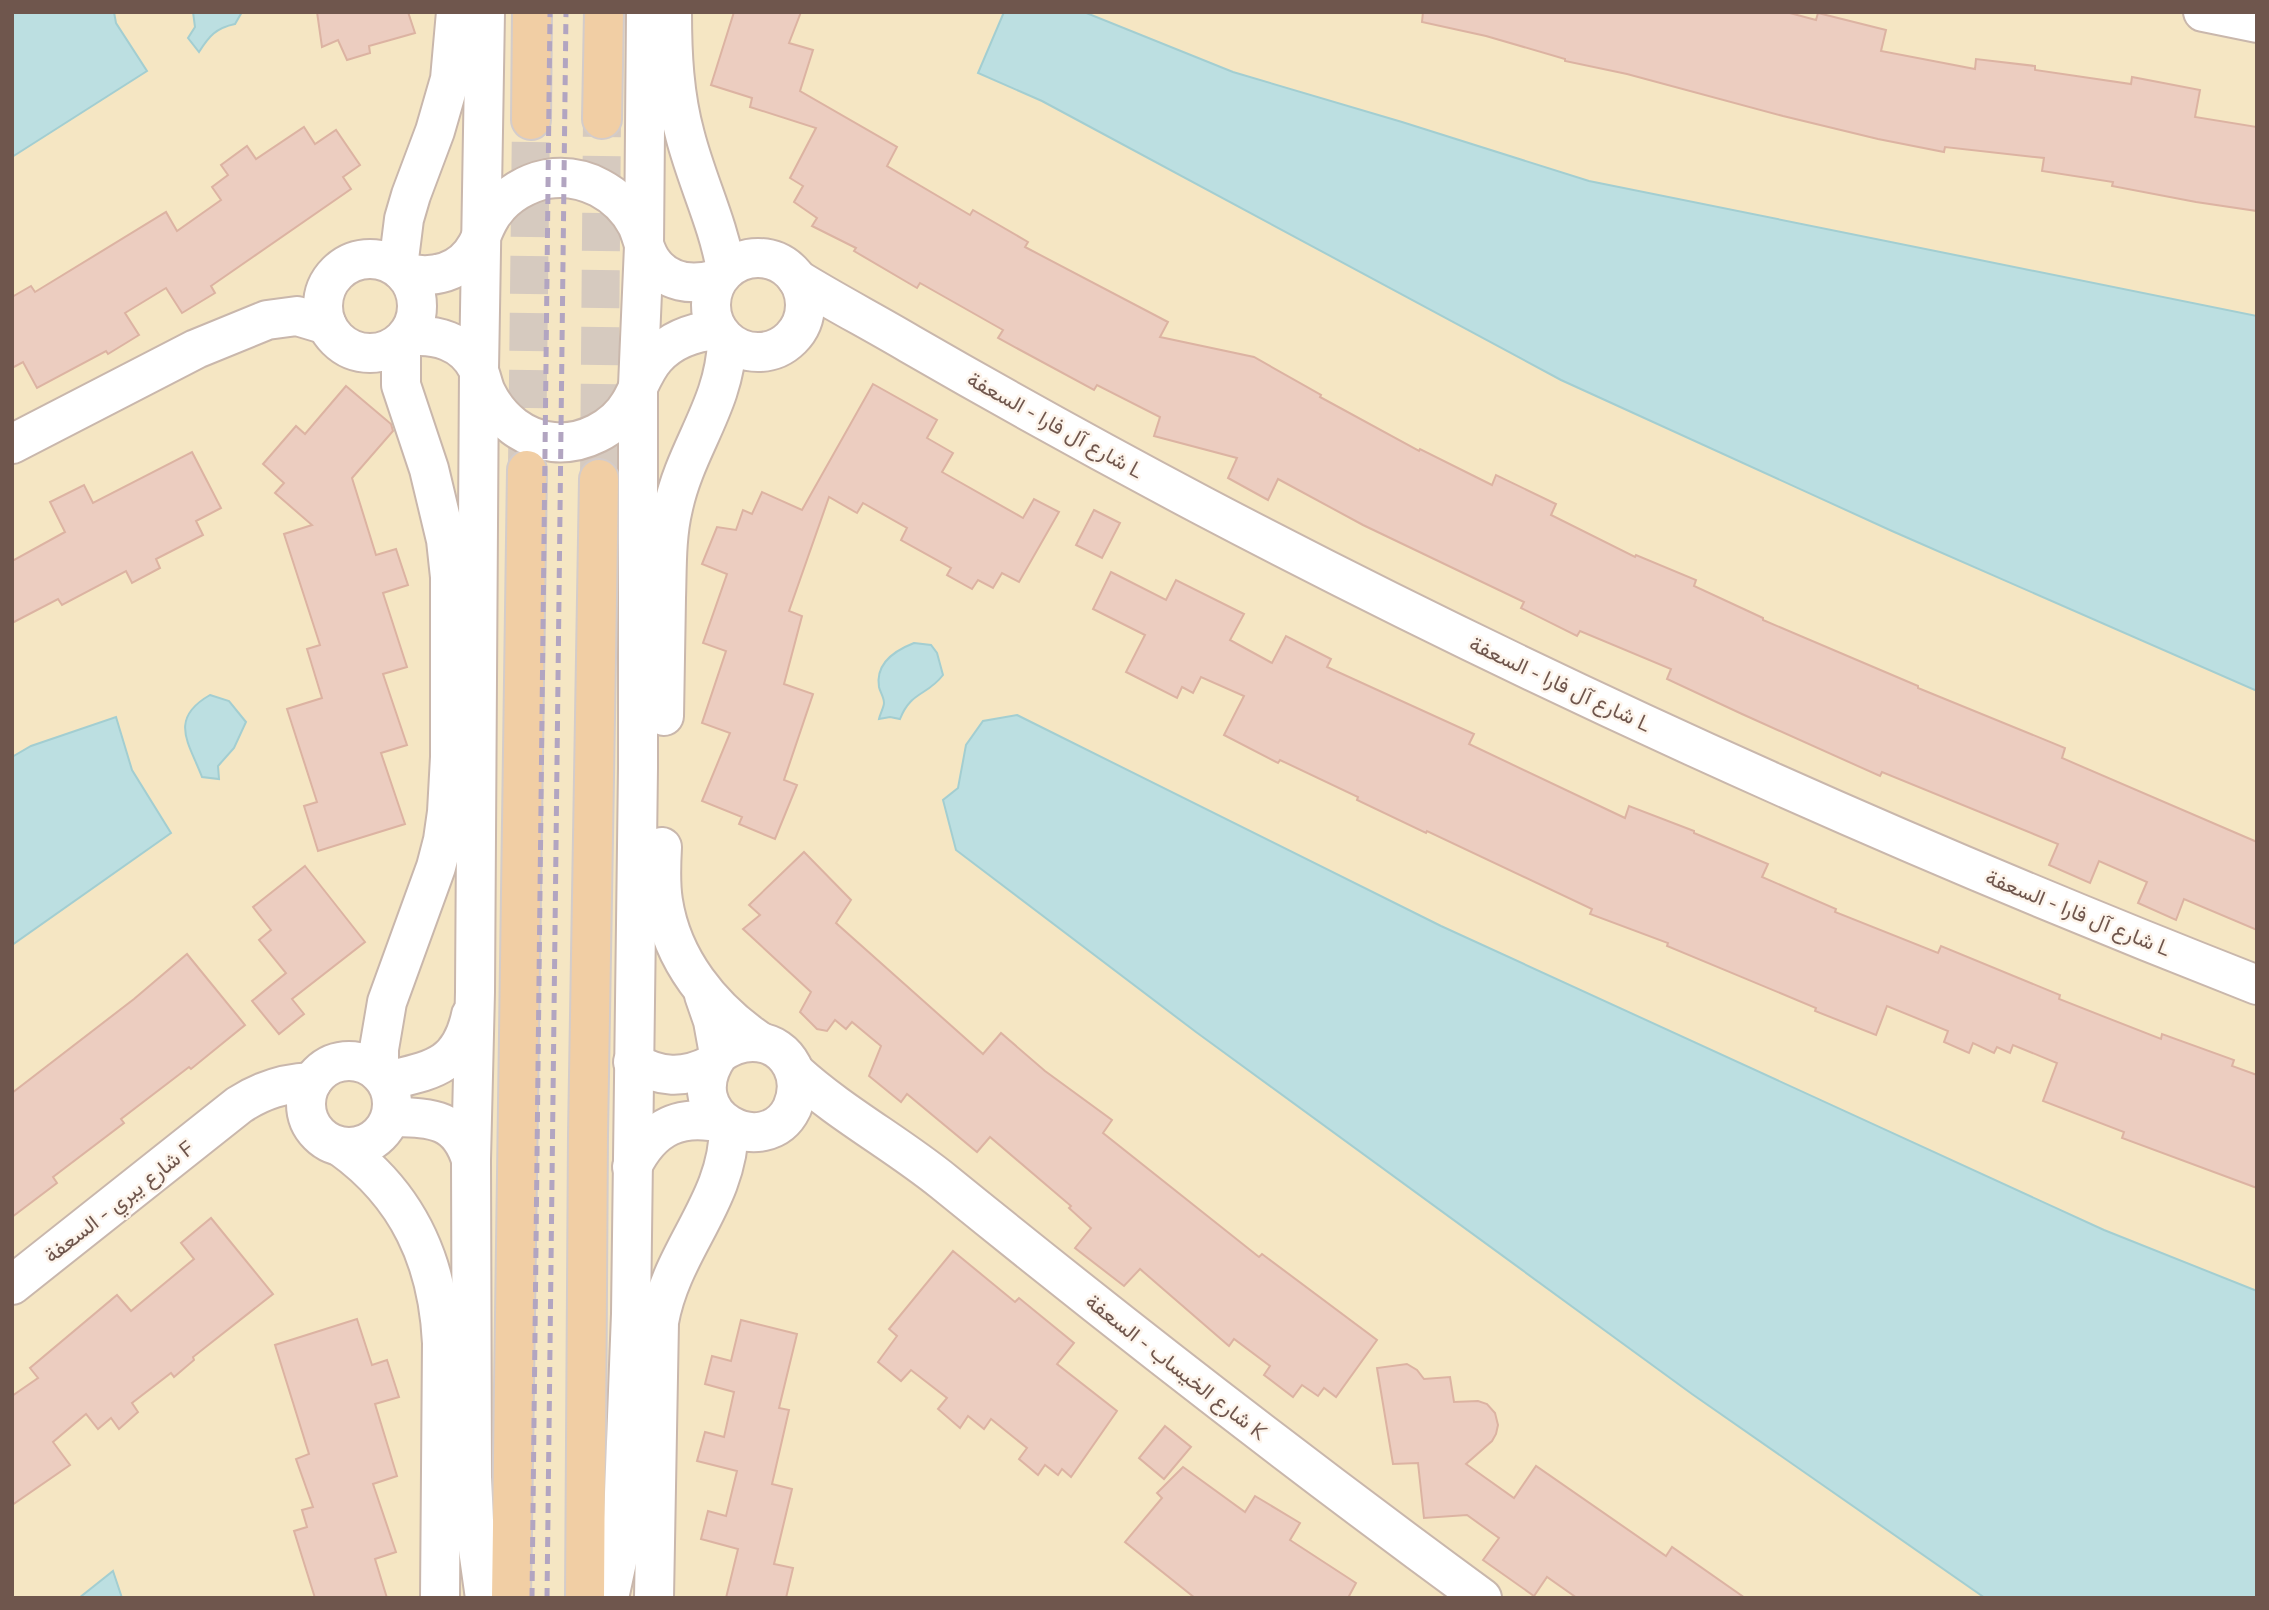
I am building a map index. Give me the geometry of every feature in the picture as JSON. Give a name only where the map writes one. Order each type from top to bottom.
[{"type":"main road","points":[[531,120],[532,12]]},
{"type":"main road","points":[[602,119],[604,12]]},
{"type":"main road","points":[[511,1598],[527,470]]},
{"type":"main road","points":[[585,1598],[588,1107],[599,479]]},
{"type":"street","points":[[359,352],[374,354],[388,350],[403,340],[414,325],[418,311],[412,284],[401,269],[404,219],[444,105],[454,52],[456,12]]},
{"type":"street","points":[[485,12],[471,1160],[472,1477],[474,1521],[485,1598]]},
{"type":"street","points":[[608,1598],[620,1548],[623,1519],[631,1314],[638,768],[638,386],[644,246],[646,12]]},
{"type":"street","points":[[196,349],[217,330],[264,301],[348,265],[380,259],[417,276],[432,276],[459,266],[478,244],[494,212],[509,197],[527,185],[548,179],[569,178],[590,183],[610,193],[625,208],[637,226],[651,260],[673,279],[703,283],[722,274],[737,262],[750,258],[777,262],[797,279],[805,305],[797,331],[777,348],[765,352],[751,352],[738,348],[722,335],[712,317],[712,291],[722,274],[718,230],[688,146],[678,107],[673,76],[672,12]]},
{"type":"street","points":[[2203,12],[2257,23]]},
{"type":"street","points":[[705,192],[764,258]]},
{"type":"street","points":[[409,413],[387,380],[359,352],[337,340],[327,325],[322,305],[324,293],[395,218],[411,195]]},
{"type":"street","name":"شارع آل فارا - السعفة L","points":[[797,279],[1111,457],[1279,546],[1473,642],[1791,792],[2002,882],[2257,985]]},
{"type":"street","points":[[12,444],[196,349],[267,320],[282,316],[313,319],[327,325]]},
{"type":"street","name":"شارع آل فارا - السعفة L","points":[[797,331],[842,323],[887,331]]},
{"type":"street","points":[[403,340],[432,336],[456,345],[470,356],[479,370],[485,392],[496,411],[512,426],[531,437],[553,442],[575,441],[596,434],[614,422],[628,406],[656,357],[669,346],[700,331],[722,335]]},
{"type":"street","points":[[654,1598],[661,1313],[675,1268],[716,1191],[727,1159],[727,1125],[709,1103],[706,1090],[707,1077],[715,1060],[713,1021],[702,989],[676,944],[663,901],[661,878],[667,558],[672,509],[678,486],[714,407],[724,374],[722,335]]},
{"type":"street","points":[[403,340],[399,371],[409,413],[429,469],[446,540],[450,577],[450,757],[447,812],[436,867],[394,980],[382,1026],[392,1175],[426,1256],[441,1320],[440,1598]]},
{"type":"street","points":[[714,407],[737,377],[765,352]]},
{"type":"street","points":[[394,980],[369,1022],[307,1095],[306,1108],[310,1122],[317,1134],[328,1143],[353,1148],[364,1146],[385,1101],[445,1063],[455,1053],[468,1028],[475,992]]},
{"type":"street","points":[[702,989],[728,1018],[759,1041],[781,1051],[795,1072],[798,1086],[796,1100],[790,1112],[744,1158],[716,1191]]},
{"type":"street","points":[[633,1062],[664,1076],[680,1076],[697,1073],[730,1046],[744,1041],[759,1041]]},
{"type":"street","points":[[326,1072],[361,1062],[385,1101],[446,1124],[463,1139],[471,1160]]},
{"type":"street","name":"شارع يبري - السعفة F","points":[[12,1285],[255,1094],[326,1072]]},
{"type":"street","name":"شارع الخيساب - السعفة K","points":[[795,1072],[833,1105],[921,1164],[1211,1396],[1482,1598]]},
{"type":"street","points":[[225,1118],[268,1116],[310,1122]]},
{"type":"street","points":[[632,1167],[649,1140],[677,1123],[693,1119],[751,1132],[777,1125]]},
{"type":"street","name":"شارع الخيساب - السعفة K","points":[[777,1125],[828,1120],[875,1132]]},
{"type":"street","points":[[341,1147],[378,1178],[407,1216]]},
{"type":"sand","points":[[114,12],[1004,12],[979,74],[1042,101],[1561,380],[1892,531],[2257,691],[2257,1291],[2104,1230],[1441,926],[1017,715],[967,745],[958,788],[956,850],[1196,1032],[1692,1394],[1985,1598],[122,1598],[113,1572],[79,1598],[12,1598],[12,945],[170,832],[132,770],[116,717],[31,746],[12,757],[12,157],[146,71],[116,23]]},
{"type":"sand","points":[[1084,12],[2257,12],[2257,316],[1589,181],[1233,72]]},
{"type":"water","points":[[12,12],[114,12],[116,23],[147,71],[12,157]]},
{"type":"water","points":[[193,12],[242,12],[235,24],[214,34],[199,52],[188,38],[195,27]]},
{"type":"water","points":[[1004,12],[1084,12],[1233,72],[1589,181],[2257,316],[2257,691],[1892,531],[1561,380],[1042,101],[978,73]]},
{"type":"water","points":[[914,643],[931,645],[937,653],[943,675],[909,703],[900,719],[879,719],[884,703],[879,687],[880,671],[888,659],[900,649]]},
{"type":"water","points":[[210,695],[229,701],[246,722],[234,748],[218,766],[219,779],[202,777],[185,732],[189,713]]},
{"type":"water","points":[[1017,715],[1441,926],[2104,1230],[2257,1291],[2257,1598],[1985,1598],[1692,1394],[1196,1032],[956,850],[943,800],[958,788],[966,745],[983,721]]},
{"type":"water","points":[[116,717],[132,770],[171,833],[12,945],[12,757],[31,746]]},
{"type":"water","points":[[113,1571],[122,1598],[79,1598]]},
{"type":"building","points":[[317,12],[408,12],[415,33],[369,46],[370,53],[347,60],[338,40],[322,47]]},
{"type":"building","points":[[734,12],[801,12],[789,43],[813,50],[800,91],[897,147],[887,166],[970,215],[973,210],[1028,242],[1025,247],[1168,322],[1160,337],[1254,357],[1419,451],[1420,449],[1492,485],[1496,475],[1556,504],[1551,515],[1635,557],[1636,555],[1696,580],[1694,586],[1763,620],[1918,688],[2065,748],[2062,758],[2257,842],[2257,930],[2184,899],[2176,920],[2138,903],[2147,882],[2099,861],[2090,883],[2049,865],[2058,844],[1882,772],[1880,776],[1667,679],[1671,669],[1580,631],[1577,636],[1521,608],[1524,602],[1363,525],[1278,479],[1268,500],[1228,478],[1237,458],[1154,436],[1160,417],[1097,385],[1094,390],[998,338],[1003,330],[920,283],[917,288],[854,251],[856,248],[812,226],[817,218],[794,202],[803,186],[790,178],[816,128],[750,107],[752,98],[711,85]]},
{"type":"building","points":[[1423,12],[1786,12],[1816,20],[1818,13],[1886,30],[1881,51],[1975,69],[1976,59],[2035,66],[2035,70],[2131,84],[2132,77],[2200,90],[2195,117],[2257,127],[2257,211],[2196,202],[2112,186],[2113,182],[2042,171],[2044,158],[1945,147],[1944,152],[1878,139],[1627,74],[1565,61],[1486,36],[1422,22]]},
{"type":"building","points":[[304,127],[315,144],[336,130],[360,165],[343,177],[351,189],[211,286],[215,293],[182,313],[166,288],[125,313],[139,335],[108,354],[106,351],[37,388],[23,362],[12,368],[12,297],[31,286],[35,292],[166,212],[177,231],[221,200],[212,187],[228,175],[221,165],[247,146],[256,159]]},
{"type":"building","points":[[873,384],[937,420],[927,438],[953,453],[942,472],[1023,518],[1034,499],[1059,512],[1019,582],[1002,573],[993,588],[978,580],[972,589],[947,575],[951,568],[901,540],[907,528],[863,503],[857,513],[829,497],[789,611],[802,616],[784,684],[813,694],[784,780],[797,785],[775,839],[739,824],[742,817],[702,801],[730,733],[702,723],[726,651],[703,643],[727,574],[702,564],[717,527],[736,530],[743,510],[752,514],[762,492],[802,510]]},
{"type":"building","points":[[346,386],[391,424],[393,431],[352,478],[376,555],[396,549],[408,585],[383,593],[407,667],[383,674],[407,745],[381,753],[405,824],[318,851],[304,806],[317,802],[287,709],[322,698],[307,649],[320,645],[284,534],[312,525],[275,493],[284,483],[263,464],[296,426],[305,434]]},
{"type":"building","points":[[192,452],[221,508],[196,521],[203,535],[156,559],[160,568],[132,583],[126,571],[62,605],[58,599],[12,623],[12,561],[65,532],[50,502],[84,485],[93,503]]},
{"type":"building","points":[[1094,510],[1120,523],[1102,558],[1076,545]]},
{"type":"building","points":[[1111,572],[1166,600],[1176,580],[1244,614],[1230,640],[1272,663],[1286,636],[1331,659],[1327,667],[1474,734],[1469,744],[1625,818],[1629,806],[1768,864],[1762,877],[1836,909],[1835,912],[1938,953],[1941,946],[2060,995],[2059,999],[2161,1039],[2162,1034],[2234,1060],[2232,1066],[2257,1075],[2257,1188],[2122,1138],[2124,1132],[2043,1101],[2057,1063],[2013,1045],[2010,1053],[1997,1047],[1994,1053],[1973,1043],[1969,1053],[1944,1042],[1948,1031],[1887,1006],[1876,1035],[1815,1011],[1816,1008],[1667,946],[1668,943],[1590,914],[1592,909],[1427,831],[1426,833],[1357,800],[1358,797],[1280,760],[1278,763],[1224,735],[1244,696],[1201,677],[1193,693],[1182,687],[1177,698],[1126,672],[1145,635],[1093,609]]},
{"type":"building","points":[[804,852],[851,900],[836,923],[983,1054],[1001,1033],[1045,1071],[1112,1120],[1103,1133],[1259,1257],[1262,1254],[1377,1340],[1336,1397],[1324,1388],[1318,1396],[1302,1385],[1293,1397],[1264,1375],[1270,1366],[1234,1339],[1229,1346],[1140,1269],[1124,1286],[1075,1248],[1091,1228],[1069,1208],[1071,1206],[990,1137],[977,1152],[907,1094],[901,1102],[869,1076],[881,1046],[852,1022],[846,1029],[835,1020],[827,1031],[817,1029],[800,1012],[811,992],[743,929],[760,915],[749,905]]},
{"type":"building","points":[[305,866],[365,942],[292,999],[304,1014],[279,1034],[252,1001],[286,973],[259,940],[271,930],[253,907]]},
{"type":"building","points":[[187,954],[245,1025],[191,1069],[189,1067],[121,1119],[124,1123],[53,1177],[57,1183],[12,1217],[12,1093],[134,999]]},
{"type":"building","points":[[211,1218],[273,1294],[193,1357],[194,1360],[174,1377],[171,1373],[132,1403],[138,1412],[119,1429],[111,1418],[98,1429],[86,1414],[53,1442],[70,1465],[12,1505],[12,1396],[38,1378],[30,1368],[117,1295],[131,1311],[194,1259],[181,1243]]},
{"type":"building","points":[[953,1251],[1015,1302],[1019,1298],[1074,1343],[1057,1364],[1117,1411],[1071,1477],[1062,1469],[1058,1475],[1045,1465],[1038,1475],[1019,1459],[1027,1448],[991,1419],[984,1429],[968,1416],[960,1428],[938,1409],[947,1398],[911,1370],[901,1381],[878,1362],[897,1336],[889,1329]]},
{"type":"building","points":[[357,1319],[372,1365],[387,1360],[399,1397],[375,1404],[397,1476],[373,1484],[396,1552],[375,1559],[387,1598],[315,1598],[294,1531],[307,1527],[302,1510],[313,1507],[296,1459],[309,1454],[275,1345]]},
{"type":"building","points":[[741,1320],[797,1334],[779,1408],[789,1410],[772,1484],[792,1489],[774,1564],[793,1568],[786,1598],[726,1598],[738,1549],[701,1539],[708,1511],[726,1516],[737,1471],[697,1461],[705,1432],[724,1437],[734,1392],[705,1384],[712,1356],[731,1361]]},
{"type":"building","points":[[1407,1364],[1417,1370],[1424,1379],[1450,1377],[1454,1402],[1478,1401],[1487,1404],[1495,1413],[1498,1425],[1496,1434],[1492,1441],[1466,1464],[1514,1498],[1536,1466],[1666,1556],[1672,1547],[1745,1598],[1577,1598],[1547,1577],[1534,1596],[1483,1560],[1499,1538],[1467,1515],[1424,1518],[1418,1463],[1393,1464],[1377,1368]]},
{"type":"building","points":[[1165,1426],[1191,1447],[1164,1479],[1139,1458]]},
{"type":"building","points":[[1183,1467],[1245,1512],[1255,1496],[1300,1523],[1290,1540],[1356,1583],[1348,1598],[1195,1598],[1125,1542],[1162,1498],[1157,1493]]},
{"type":"tunnel","points":[[599,479],[602,119]]},
{"type":"tunnel","points":[[527,465],[531,120]]},
{"type":"railway","points":[[532,1598],[550,12]]},
{"type":"railway","points":[[547,1598],[566,12]]}]
